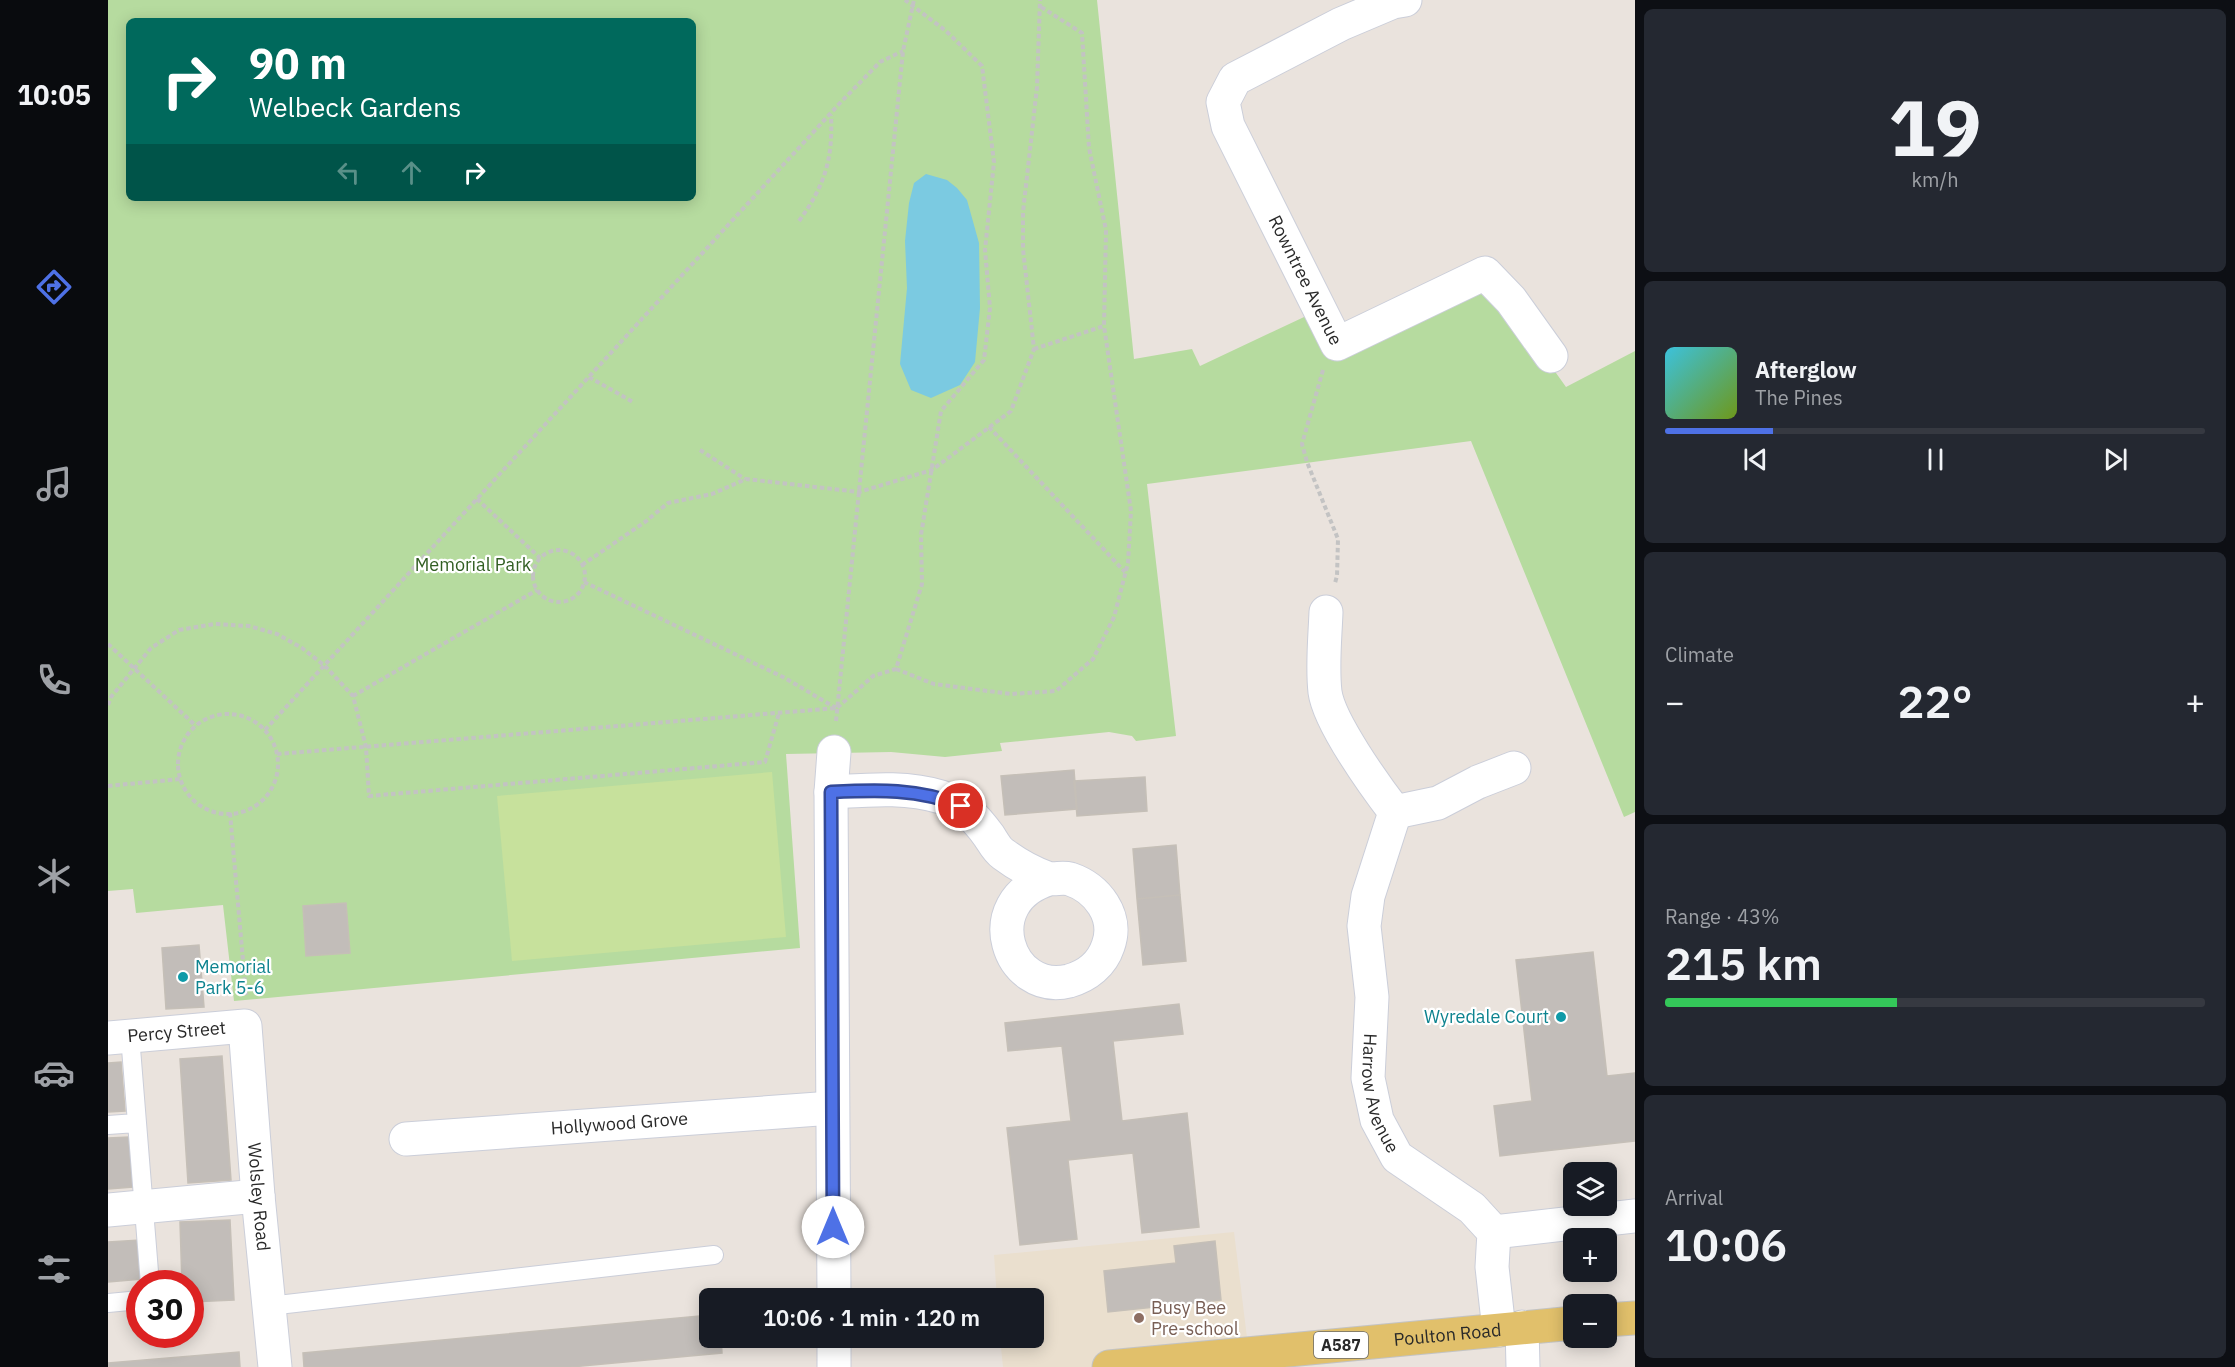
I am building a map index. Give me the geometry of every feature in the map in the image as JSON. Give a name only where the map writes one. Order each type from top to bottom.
[{"type":"main road","points":[[1617,1319],[1635,1318]]},
{"type":"main road","name":"Poulton Road","points":[[1109,1367],[1179,1364],[1563,1324]]},
{"type":"street","name":"Rowntree Avenue","points":[[1405,0],[1335,12],[1235,79],[1223,102],[1228,126],[1337,344],[1485,273],[1511,300],[1551,356]]},
{"type":"street","points":[[1326,612],[1325,692],[1331,714],[1395,812],[1438,803],[1478,782],[1514,768]]},
{"type":"street","points":[[834,752],[831,792],[834,1288]]},
{"type":"street","points":[[831,792],[873,790],[915,792],[940,797],[961,806],[976,818],[1001,853],[1048,879]]},
{"type":"street","name":"Harrow Avenue","points":[[1395,812],[1368,896],[1364,926],[1372,997],[1368,1078],[1377,1120],[1397,1156],[1472,1208],[1494,1232]]},
{"type":"street","name":"Percy Street","points":[[114,1035],[245,1026]]},
{"type":"street","name":"Wolsley Road","points":[[245,1026],[258,1196],[275,1367]]},
{"type":"street","name":"Hollywood Grove","points":[[406,1138],[832,1108]]},
{"type":"street","points":[[108,1210],[258,1196]]},
{"type":"street","points":[[1523,1367],[1492,1267],[1494,1232],[1635,1216]]},
{"type":"street","points":[[834,1348],[834,1367]]},
{"type":"lane","points":[[114,1035],[136,1123],[149,1270]]},
{"type":"lane","points":[[108,1125],[136,1123]]},
{"type":"lane","points":[[269,1306],[714,1255]]},
{"type":"lane","points":[[108,1303],[126,1301]]},
{"type":"path","points":[[896,669],[922,584],[921,535],[941,411],[984,360],[990,308],[985,250],[994,162],[982,66],[946,31],[905,0]]},
{"type":"path","points":[[834,752],[903,51],[914,0]]},
{"type":"path","points":[[700,450],[746,479],[859,492],[932,470],[1011,411],[1034,349],[1023,249],[1023,212],[1036,87],[1041,0]]},
{"type":"path","points":[[277,754],[837,708],[873,676],[896,669],[934,684],[1011,694],[1056,691],[1093,659],[1114,617],[1125,573],[1131,511],[1104,326],[1107,230],[1089,148],[1082,33],[1040,7]]},
{"type":"path","points":[[266,730],[831,114],[880,62],[903,51]]},
{"type":"path","points":[[799,221],[815,200],[827,171],[832,142],[831,114]]},
{"type":"path","points":[[1034,349],[1104,326]]},
{"type":"path","points":[[1326,612],[1337,576],[1338,539],[1302,444],[1320,376],[1337,344]]},
{"type":"path","points":[[589,377],[633,402]]},
{"type":"path","points":[[988,427],[1125,573]]},
{"type":"path","points":[[582,565],[645,522],[668,503],[712,494],[746,479]]},
{"type":"path","points":[[477,500],[540,558]]},
{"type":"path","points":[[563,550],[571,552],[582,565],[584,582],[575,596],[559,602],[542,596],[537,590],[533,573],[540,558],[546,553],[563,550]]},
{"type":"path","points":[[584,582],[783,677],[837,708]]},
{"type":"path","points":[[353,696],[537,590]]},
{"type":"path","points":[[108,705],[111,697],[151,648],[179,630],[214,624],[249,626],[277,634],[302,648],[325,666],[353,696],[366,747],[369,796],[765,762],[778,713]]},
{"type":"path","points":[[108,644],[196,726]]},
{"type":"path","points":[[235,714],[252,720],[266,730],[277,754],[276,777],[269,792],[255,806],[239,813],[221,814],[204,808],[191,797],[180,779],[177,762],[180,746],[189,731],[196,726],[213,716],[235,714]]},
{"type":"path","points":[[108,786],[180,779]]},
{"type":"path","points":[[230,813],[247,1000],[245,1026]]},
{"type":"shaded area","name":"Busy Bee Pre-school","points":[[1234,1232],[1249,1354],[1109,1367],[1003,1367],[1001,1348],[1044,1348],[1044,1288],[996,1288],[994,1255]]},
{"type":"green space","name":"Memorial Park","points":[[108,0],[1097,0],[1134,359],[1192,349],[1200,366],[1319,310],[1337,344],[1485,273],[1566,387],[1635,351],[1635,812],[1624,817],[1471,441],[1147,484],[1176,736],[1136,741],[1132,736],[1109,732],[1000,743],[1002,751],[945,757],[891,752],[786,754],[800,948],[234,1001],[223,905],[136,913],[133,889],[108,891]]},
{"type":"green space","points":[[772,772],[786,937],[512,961],[497,796]]},
{"type":"water","points":[[926,174],[947,180],[967,200],[979,243],[980,308],[975,362],[960,385],[931,398],[911,390],[900,364],[907,288],[905,241],[909,203],[914,183]]},
{"type":"building","points":[[1074,770],[1077,809],[1005,815],[1001,776]]},
{"type":"building","points":[[1145,777],[1147,811],[1077,816],[1074,781]]},
{"type":"building","points":[[1176,845],[1180,895],[1137,899],[1133,849]]},
{"type":"building","points":[[1180,895],[1186,961],[1143,965],[1137,899]]},
{"type":"building","points":[[346,903],[350,953],[306,956],[303,906]]},
{"type":"building","name":"Memorial Park 5-6","points":[[199,945],[204,1007],[166,1009],[162,948]]},
{"type":"building","name":"Wyredale Court","points":[[1593,952],[1607,1076],[1635,1073],[1635,1141],[1500,1156],[1494,1106],[1532,1101],[1516,960]]},
{"type":"building","points":[[1179,1004],[1183,1034],[1113,1041],[1122,1121],[1187,1113],[1199,1227],[1142,1233],[1133,1153],[1068,1160],[1077,1239],[1020,1245],[1007,1128],[1071,1121],[1062,1046],[1008,1051],[1005,1023]]},
{"type":"building","points":[[222,1056],[231,1180],[188,1183],[180,1059]]},
{"type":"building","points":[[121,1062],[125,1111],[108,1112],[108,1063]]},
{"type":"building","points":[[129,1137],[133,1187],[108,1189],[108,1138]]},
{"type":"building","points":[[230,1220],[234,1300],[204,1301],[204,1270],[182,1270],[180,1222]]},
{"type":"building","points":[[140,1240],[142,1270],[126,1270],[126,1280],[108,1282],[108,1242]]},
{"type":"building","points":[[1215,1241],[1221,1300],[1108,1312],[1104,1271],[1176,1263],[1174,1246]]},
{"type":"building","points":[[699,1316],[699,1348],[722,1348],[722,1353],[571,1367],[304,1367],[303,1353]]},
{"type":"building","points":[[239,1352],[240,1367],[108,1367],[108,1363]]},
{"type":"place","name":"Memorial Park 5-6","points":[[183,977]]},
{"type":"place","name":"Wyredale Court","points":[[1561,1017]]},
{"type":"place","name":"Busy Bee Pre-school","points":[[1139,1318]]},
{"type":"route","points":[[833,1227],[831,792],[873,790],[915,792],[940,797],[961,806]]}]
